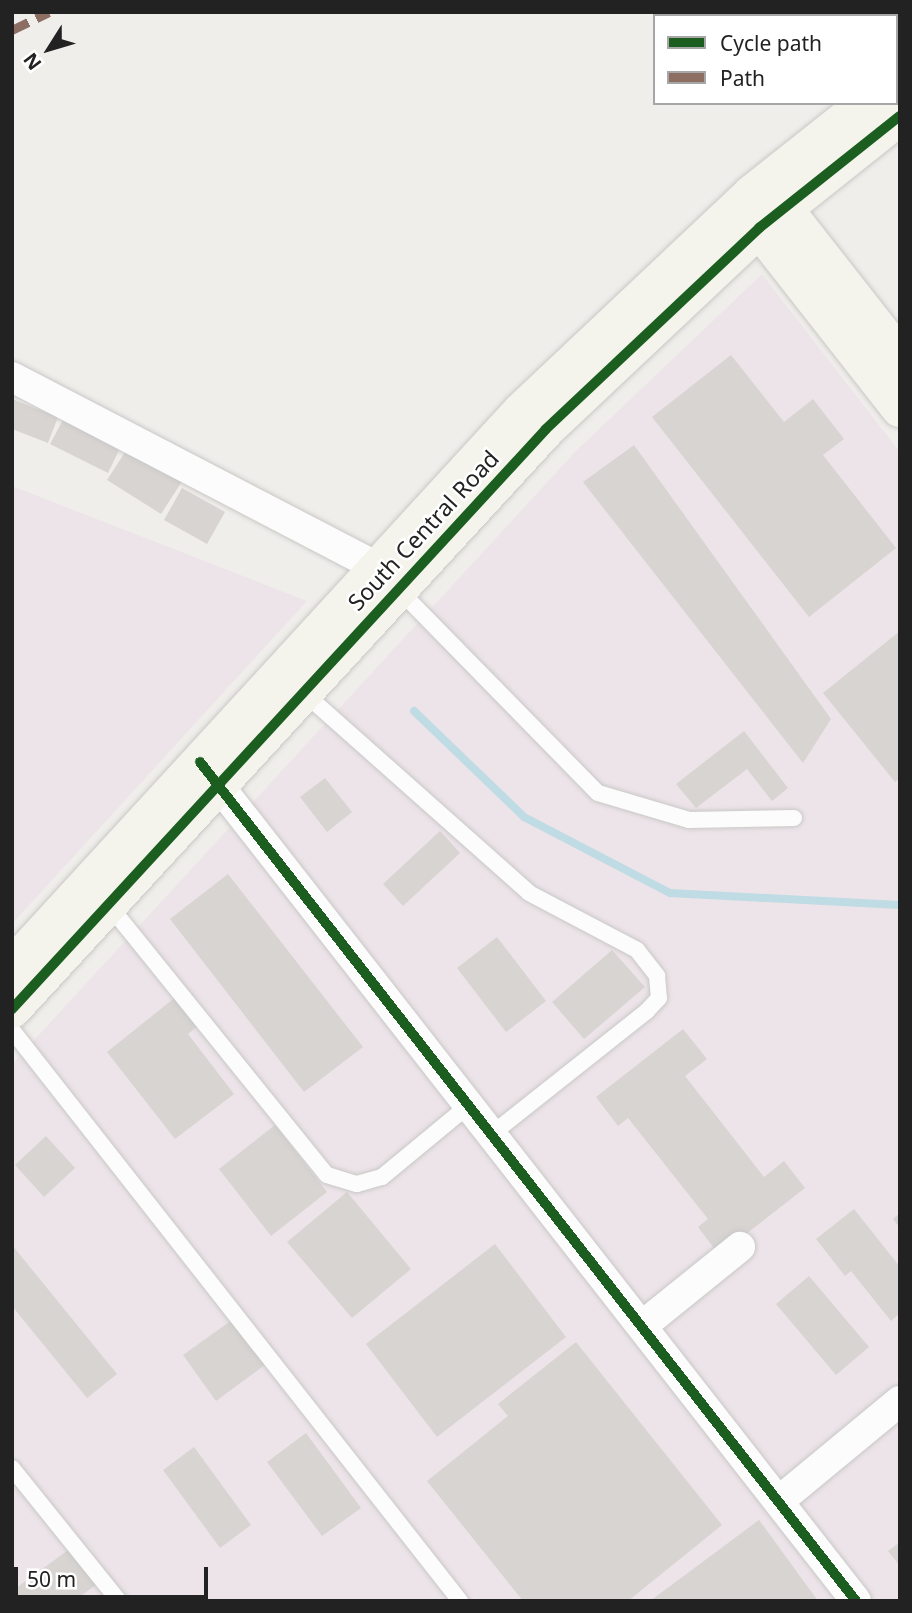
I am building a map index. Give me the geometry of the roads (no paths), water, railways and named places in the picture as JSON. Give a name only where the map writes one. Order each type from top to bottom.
[{"type":"street","name":"South Central Road","points":[[764,210],[865,105]]},
{"type":"street","name":"South Central Road","points":[[12,1009],[108,904],[209,773],[303,692],[388,578],[522,411],[764,210],[900,116]]},
{"type":"street","points":[[764,210],[900,357]]},
{"type":"street","points":[[764,210],[900,408]]},
{"type":"street","points":[[12,377],[388,578]]},
{"type":"street","name":"South Central Road","points":[[12,967],[209,773],[388,578]]},
{"type":"street","points":[[209,773],[856,1601]]},
{"type":"street","points":[[642,1326],[740,1247]]},
{"type":"street","points":[[779,1501],[900,1402]]},
{"type":"lane","points":[[388,578],[598,793],[689,820],[794,818]]},
{"type":"lane","points":[[303,692],[529,893],[637,950],[657,976],[659,998],[647,1011],[492,1134]]},
{"type":"lane","points":[[108,904],[327,1175],[357,1184],[382,1177],[469,1105]]},
{"type":"lane","points":[[12,1030],[460,1601]]},
{"type":"lane","points":[[12,1468],[120,1601]]},
{"type":"waterway","points":[[414,711],[524,817],[670,893],[900,905]]}]
